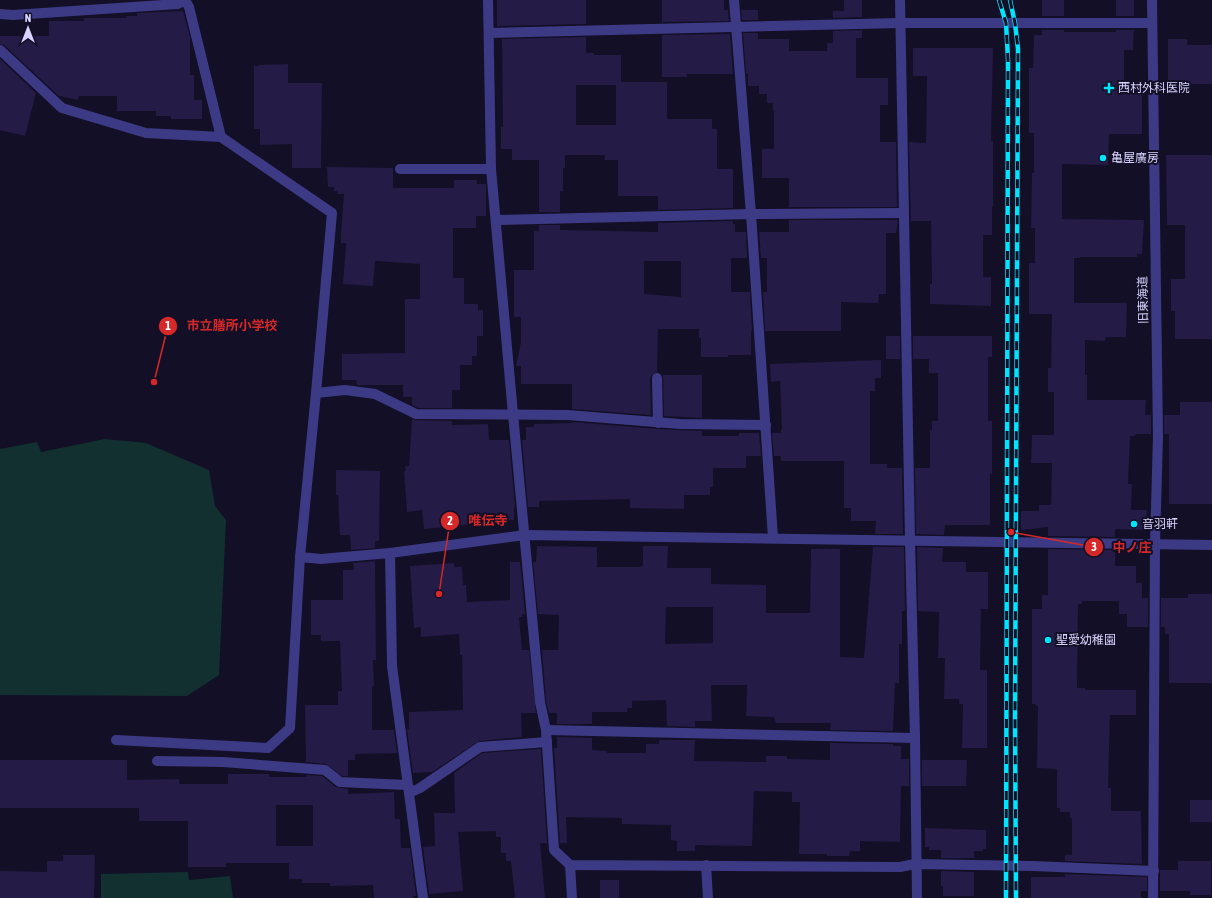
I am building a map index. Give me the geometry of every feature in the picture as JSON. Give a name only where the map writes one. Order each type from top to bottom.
[{"type":"street","points":[[0,14],[13,15],[178,4],[185,0],[189,7],[221,138]]},
{"type":"street","points":[[488,0],[492,169],[540,702],[546,730],[554,850],[570,865],[900,867],[915,864],[1027,865],[1154,871]]},
{"type":"street","points":[[734,0],[751,214],[773,538]]},
{"type":"street","points":[[900,0],[915,738],[916,898]]},
{"type":"street","name":"旧東海道","points":[[1152,0],[1158,436],[1154,898]]},
{"type":"street","points":[[489,33],[900,23],[1152,23]]},
{"type":"street","points":[[0,50],[62,108],[146,133],[221,138],[332,213],[300,557],[290,728],[268,748],[116,740]]},
{"type":"street","points":[[400,169],[492,169]]},
{"type":"street","points":[[496,220],[751,214],[904,213]]},
{"type":"street","points":[[657,378],[658,423]]},
{"type":"street","points":[[316,393],[345,390],[375,394],[416,414],[568,415],[658,423],[766,425]]},
{"type":"street","points":[[300,557],[321,559],[390,553],[525,535],[1212,545]]},
{"type":"street","points":[[390,553],[392,666],[423,898]]},
{"type":"street","points":[[546,730],[915,738]]},
{"type":"street","points":[[158,761],[223,762],[325,770],[340,782],[408,789],[420,788],[480,747],[547,742]]},
{"type":"street","points":[[570,865],[572,898]]},
{"type":"street","points":[[706,865],[708,898]]},
{"type":"green space","points":[[105,439],[146,443],[209,470],[215,506],[226,520],[219,675],[187,696],[0,695],[0,449],[37,442],[41,452]]},
{"type":"green space","points":[[188,872],[189,880],[230,876],[233,898],[101,898],[101,874]]},
{"type":"building","points":[[497,0],[586,0],[586,24],[497,26]]},
{"type":"building","points":[[662,0],[724,0],[724,10],[728,10],[729,21],[662,22]]},
{"type":"building","points":[[844,0],[862,0],[862,17],[833,18],[833,11],[844,11]]},
{"type":"building","points":[[1042,0],[1064,0],[1064,16],[1042,16]]},
{"type":"building","points":[[1116,0],[1134,0],[1134,16],[1116,16]]},
{"type":"building","points":[[741,10],[758,10],[758,20],[742,20]]},
{"type":"building","points":[[183,11],[190,37],[190,75],[194,75],[194,100],[202,100],[202,119],[171,119],[171,116],[156,116],[156,111],[117,111],[117,96],[79,96],[78,100],[59,96],[4,45],[0,44],[0,36],[49,36],[49,21],[84,21],[84,18],[126,18],[126,16],[137,16],[137,13]]},
{"type":"building","points":[[862,30],[862,38],[856,38],[856,78],[888,78],[888,105],[880,105],[880,142],[896,142],[897,207],[789,207],[789,178],[762,178],[762,149],[774,149],[773,103],[767,103],[767,94],[759,94],[759,86],[748,86],[743,33],[758,33],[758,39],[789,39],[789,51],[827,51],[827,43],[833,43],[833,31]]},
{"type":"building","points":[[1042,30],[1064,30],[1064,32],[1116,32],[1116,30],[1134,30],[1133,50],[1124,50],[1124,88],[1142,88],[1142,134],[1109,134],[1108,165],[1062,164],[1062,219],[1144,220],[1142,254],[1137,254],[1137,257],[1074,258],[1074,303],[1127,303],[1126,337],[1106,337],[1105,341],[1085,340],[1087,400],[1146,400],[1145,415],[1151,415],[1151,434],[1135,434],[1135,436],[1130,436],[1128,484],[1132,484],[1131,510],[1147,510],[1145,530],[1115,529],[1115,537],[1048,536],[1048,527],[1021,530],[1021,511],[1039,511],[1039,505],[1051,505],[1052,463],[1031,463],[1032,435],[1054,435],[1054,392],[1048,392],[1048,368],[1051,368],[1052,314],[1029,314],[1029,263],[1035,263],[1035,228],[1031,228],[1032,173],[1034,173],[1034,133],[1029,133],[1029,68],[1033,68],[1034,35],[1042,35]]},
{"type":"building","points":[[730,34],[733,74],[687,74],[687,77],[662,77],[662,35]]},
{"type":"building","points":[[586,37],[586,53],[594,53],[594,55],[621,55],[621,82],[667,82],[667,119],[712,119],[712,129],[717,129],[717,169],[733,169],[733,208],[658,210],[658,196],[618,196],[618,160],[605,160],[605,155],[565,155],[565,168],[563,168],[563,191],[560,191],[560,212],[539,212],[539,160],[512,160],[512,149],[501,149],[501,127],[503,127],[502,39]],"holes":[[[576,85],[616,85],[616,125],[576,125]]]},
{"type":"building","points":[[1168,39],[1187,39],[1187,45],[1212,45],[1212,84],[1168,84]]},
{"type":"building","points":[[913,48],[993,48],[991,141],[993,141],[992,235],[983,235],[983,277],[991,277],[991,306],[930,304],[930,284],[932,284],[931,221],[911,221],[909,142],[926,143],[927,76],[913,76]]},
{"type":"building","points":[[0,59],[36,93],[25,136],[0,130]]},
{"type":"building","points":[[288,64],[288,83],[322,83],[321,168],[292,168],[292,144],[260,145],[260,129],[254,129],[254,66]]},
{"type":"building","points":[[1166,155],[1212,155],[1212,339],[1175,339],[1175,311],[1171,311],[1171,279],[1185,279],[1185,225],[1167,225]]},
{"type":"building","points":[[327,167],[393,168],[393,188],[454,188],[454,180],[477,180],[477,184],[486,184],[486,216],[476,216],[476,228],[453,228],[453,278],[464,278],[464,304],[478,304],[478,310],[483,310],[483,336],[477,336],[477,356],[472,356],[472,365],[460,365],[460,390],[452,390],[452,408],[418,408],[412,405],[412,397],[403,397],[403,385],[357,385],[356,380],[342,380],[342,354],[405,353],[405,299],[420,299],[420,264],[375,261],[373,286],[343,284],[346,243],[341,243],[341,234],[344,194],[338,194],[337,191],[334,191],[334,187],[328,187]]},
{"type":"building","points":[[789,220],[898,220],[896,233],[886,233],[886,294],[879,294],[878,303],[841,302],[841,331],[765,331],[763,292],[767,292],[767,258],[761,258],[759,232],[789,232]]},
{"type":"building","points":[[733,221],[733,224],[735,224],[735,232],[746,232],[747,258],[731,258],[731,292],[750,292],[752,331],[751,355],[701,357],[701,338],[699,338],[699,329],[658,329],[657,372],[650,378],[651,415],[572,409],[572,384],[521,384],[521,366],[516,366],[521,342],[521,317],[514,317],[514,270],[534,270],[534,231],[539,231],[539,225],[560,225],[560,230],[658,232],[658,223]],"holes":[[[644,261],[681,261],[681,297],[644,294]]]},
{"type":"building","points":[[886,336],[900,336],[900,359],[886,359]]},
{"type":"building","points":[[913,336],[992,336],[992,357],[988,357],[988,421],[992,421],[990,525],[945,525],[944,535],[916,534],[915,468],[930,468],[930,430],[932,430],[932,421],[938,421],[938,373],[929,373],[929,359],[913,359]]},
{"type":"building","points":[[881,360],[881,378],[875,378],[875,391],[870,391],[870,464],[887,464],[887,468],[902,468],[903,534],[875,534],[876,521],[851,521],[851,508],[844,508],[844,461],[781,461],[781,456],[774,456],[772,433],[781,433],[782,430],[780,381],[771,382],[770,364]]},
{"type":"building","points":[[663,375],[702,375],[702,418],[664,416]]},
{"type":"building","points":[[1180,402],[1212,402],[1212,504],[1169,504],[1169,434],[1164,434],[1164,415],[1180,415]]},
{"type":"building","points":[[412,419],[452,421],[452,425],[488,424],[489,440],[509,440],[515,507],[514,520],[424,529],[422,510],[407,512],[404,471],[406,471],[405,466],[409,466]]},
{"type":"building","points":[[572,422],[702,431],[702,436],[739,436],[739,433],[759,433],[761,456],[746,456],[746,468],[713,468],[713,487],[710,487],[710,495],[684,495],[684,509],[630,508],[630,499],[539,501],[539,507],[528,507],[522,440],[526,440],[526,427],[534,427],[534,424]]},
{"type":"building","points":[[336,470],[380,471],[379,541],[375,541],[375,548],[351,550],[350,535],[340,535],[338,495],[336,495]]},
{"type":"building","points":[[537,546],[597,547],[597,567],[641,567],[643,566],[643,546],[668,546],[667,568],[711,568],[711,584],[766,585],[766,613],[810,613],[811,549],[840,549],[840,657],[864,658],[873,547],[904,547],[905,611],[902,611],[902,644],[899,644],[899,683],[895,683],[893,731],[830,730],[831,723],[776,723],[774,717],[746,716],[747,685],[711,685],[712,721],[695,721],[695,727],[667,726],[666,700],[632,701],[632,708],[627,708],[627,712],[592,712],[592,724],[557,724],[557,713],[549,713],[546,701],[542,650],[558,650],[559,615],[538,614],[533,562],[536,562]],"holes":[[[666,607],[713,607],[713,643],[665,644]]]},
{"type":"building","points":[[917,547],[943,548],[942,562],[966,562],[966,572],[988,572],[988,609],[981,609],[980,670],[987,670],[987,748],[962,748],[963,704],[959,704],[959,699],[944,699],[945,658],[938,658],[939,612],[918,611]]},
{"type":"building","points":[[1048,549],[1115,550],[1115,566],[1136,566],[1136,583],[1142,583],[1142,598],[1148,598],[1148,627],[1127,627],[1127,614],[1119,614],[1119,601],[1082,601],[1082,604],[1078,604],[1077,688],[1085,688],[1085,690],[1136,690],[1136,715],[1110,715],[1108,788],[1111,788],[1111,811],[1141,811],[1142,864],[1065,861],[1065,855],[1072,855],[1072,818],[1070,818],[1070,812],[1060,812],[1060,808],[1057,808],[1057,769],[1037,768],[1038,706],[1036,706],[1036,704],[1032,704],[1032,609],[1042,609],[1042,595],[1048,595]]},
{"type":"building","points":[[375,561],[376,660],[373,660],[374,686],[372,686],[372,730],[394,730],[397,753],[355,754],[355,760],[348,760],[348,776],[342,776],[326,764],[306,762],[305,705],[338,705],[338,691],[342,691],[340,641],[321,641],[321,635],[311,635],[311,600],[343,600],[343,570],[354,570],[353,563]]},
{"type":"building","points":[[510,562],[520,562],[525,614],[522,614],[523,617],[519,617],[522,650],[529,650],[536,713],[521,713],[522,737],[479,741],[432,772],[413,773],[407,729],[409,729],[409,712],[463,710],[462,655],[460,655],[459,634],[421,637],[421,627],[414,628],[410,566],[454,563],[454,567],[462,567],[463,585],[466,585],[467,602],[510,600]]},
{"type":"building","points":[[1188,594],[1212,594],[1212,683],[1169,683],[1169,634],[1165,634],[1165,627],[1161,627],[1161,598],[1188,598]]},
{"type":"building","points":[[557,737],[592,738],[592,750],[607,751],[607,753],[646,753],[646,744],[659,744],[659,740],[695,740],[694,761],[766,762],[766,756],[787,756],[787,759],[830,760],[830,743],[893,744],[893,746],[901,746],[901,759],[909,759],[909,786],[901,786],[900,842],[860,841],[860,851],[850,851],[849,856],[799,854],[800,802],[792,802],[792,792],[754,791],[752,846],[695,845],[695,851],[677,851],[677,841],[671,840],[671,825],[622,824],[622,818],[566,817],[567,843],[560,843],[554,748],[557,748]]},
{"type":"building","points":[[541,749],[547,843],[540,843],[545,898],[515,898],[511,861],[506,861],[506,853],[501,853],[501,837],[496,837],[496,831],[458,832],[463,891],[429,894],[423,847],[435,846],[434,813],[455,813],[454,773],[482,753]]},
{"type":"building","points":[[0,760],[127,760],[127,780],[179,779],[179,784],[228,784],[228,774],[269,774],[269,777],[307,777],[306,775],[322,776],[336,787],[348,789],[348,794],[394,792],[395,819],[400,819],[401,848],[410,848],[416,896],[413,896],[413,898],[374,898],[373,885],[330,886],[330,883],[302,883],[302,879],[289,879],[289,863],[226,863],[226,867],[188,867],[188,821],[139,821],[139,808],[0,808]],"holes":[[[276,805],[313,805],[313,846],[276,846]]]},
{"type":"building","points":[[922,760],[967,760],[966,786],[922,786]]},
{"type":"building","points":[[1190,800],[1212,800],[1212,822],[1190,822]]},
{"type":"building","points":[[925,828],[986,830],[986,849],[983,849],[983,851],[974,851],[974,858],[941,858],[941,850],[929,850],[929,847],[925,847]]},
{"type":"building","points":[[63,855],[95,855],[94,898],[0,898],[0,871],[47,872],[47,861],[63,861]]},
{"type":"building","points":[[1178,861],[1211,861],[1211,895],[1190,895],[1190,891],[1160,891],[1160,870],[1178,870]]},
{"type":"building","points":[[941,871],[974,872],[974,896],[943,896]]},
{"type":"building","points":[[1065,874],[1147,877],[1147,891],[1141,891],[1141,898],[1031,898],[1031,877],[1065,877]]},
{"type":"building","points":[[600,880],[619,880],[619,898],[600,898]]},
{"type":"railway","points":[[999,0],[1006,23],[1008,59],[1006,898]]},
{"type":"railway","points":[[1010,0],[1015,23],[1018,49],[1015,718],[1016,898]]},
{"type":"place","name":"西村外科医院","points":[[1109,88]]},
{"type":"place","name":"亀屋廣房","points":[[1103,158]]},
{"type":"place","name":"市立膳所小学校","points":[[154,382]]},
{"type":"place","name":"音羽軒","points":[[1134,524]]},
{"type":"place","name":"中ノ庄","points":[[1011,532]]},
{"type":"place","name":"唯伝寺","points":[[439,594]]},
{"type":"place","name":"聖愛幼稚園","points":[[1048,640]]}]
